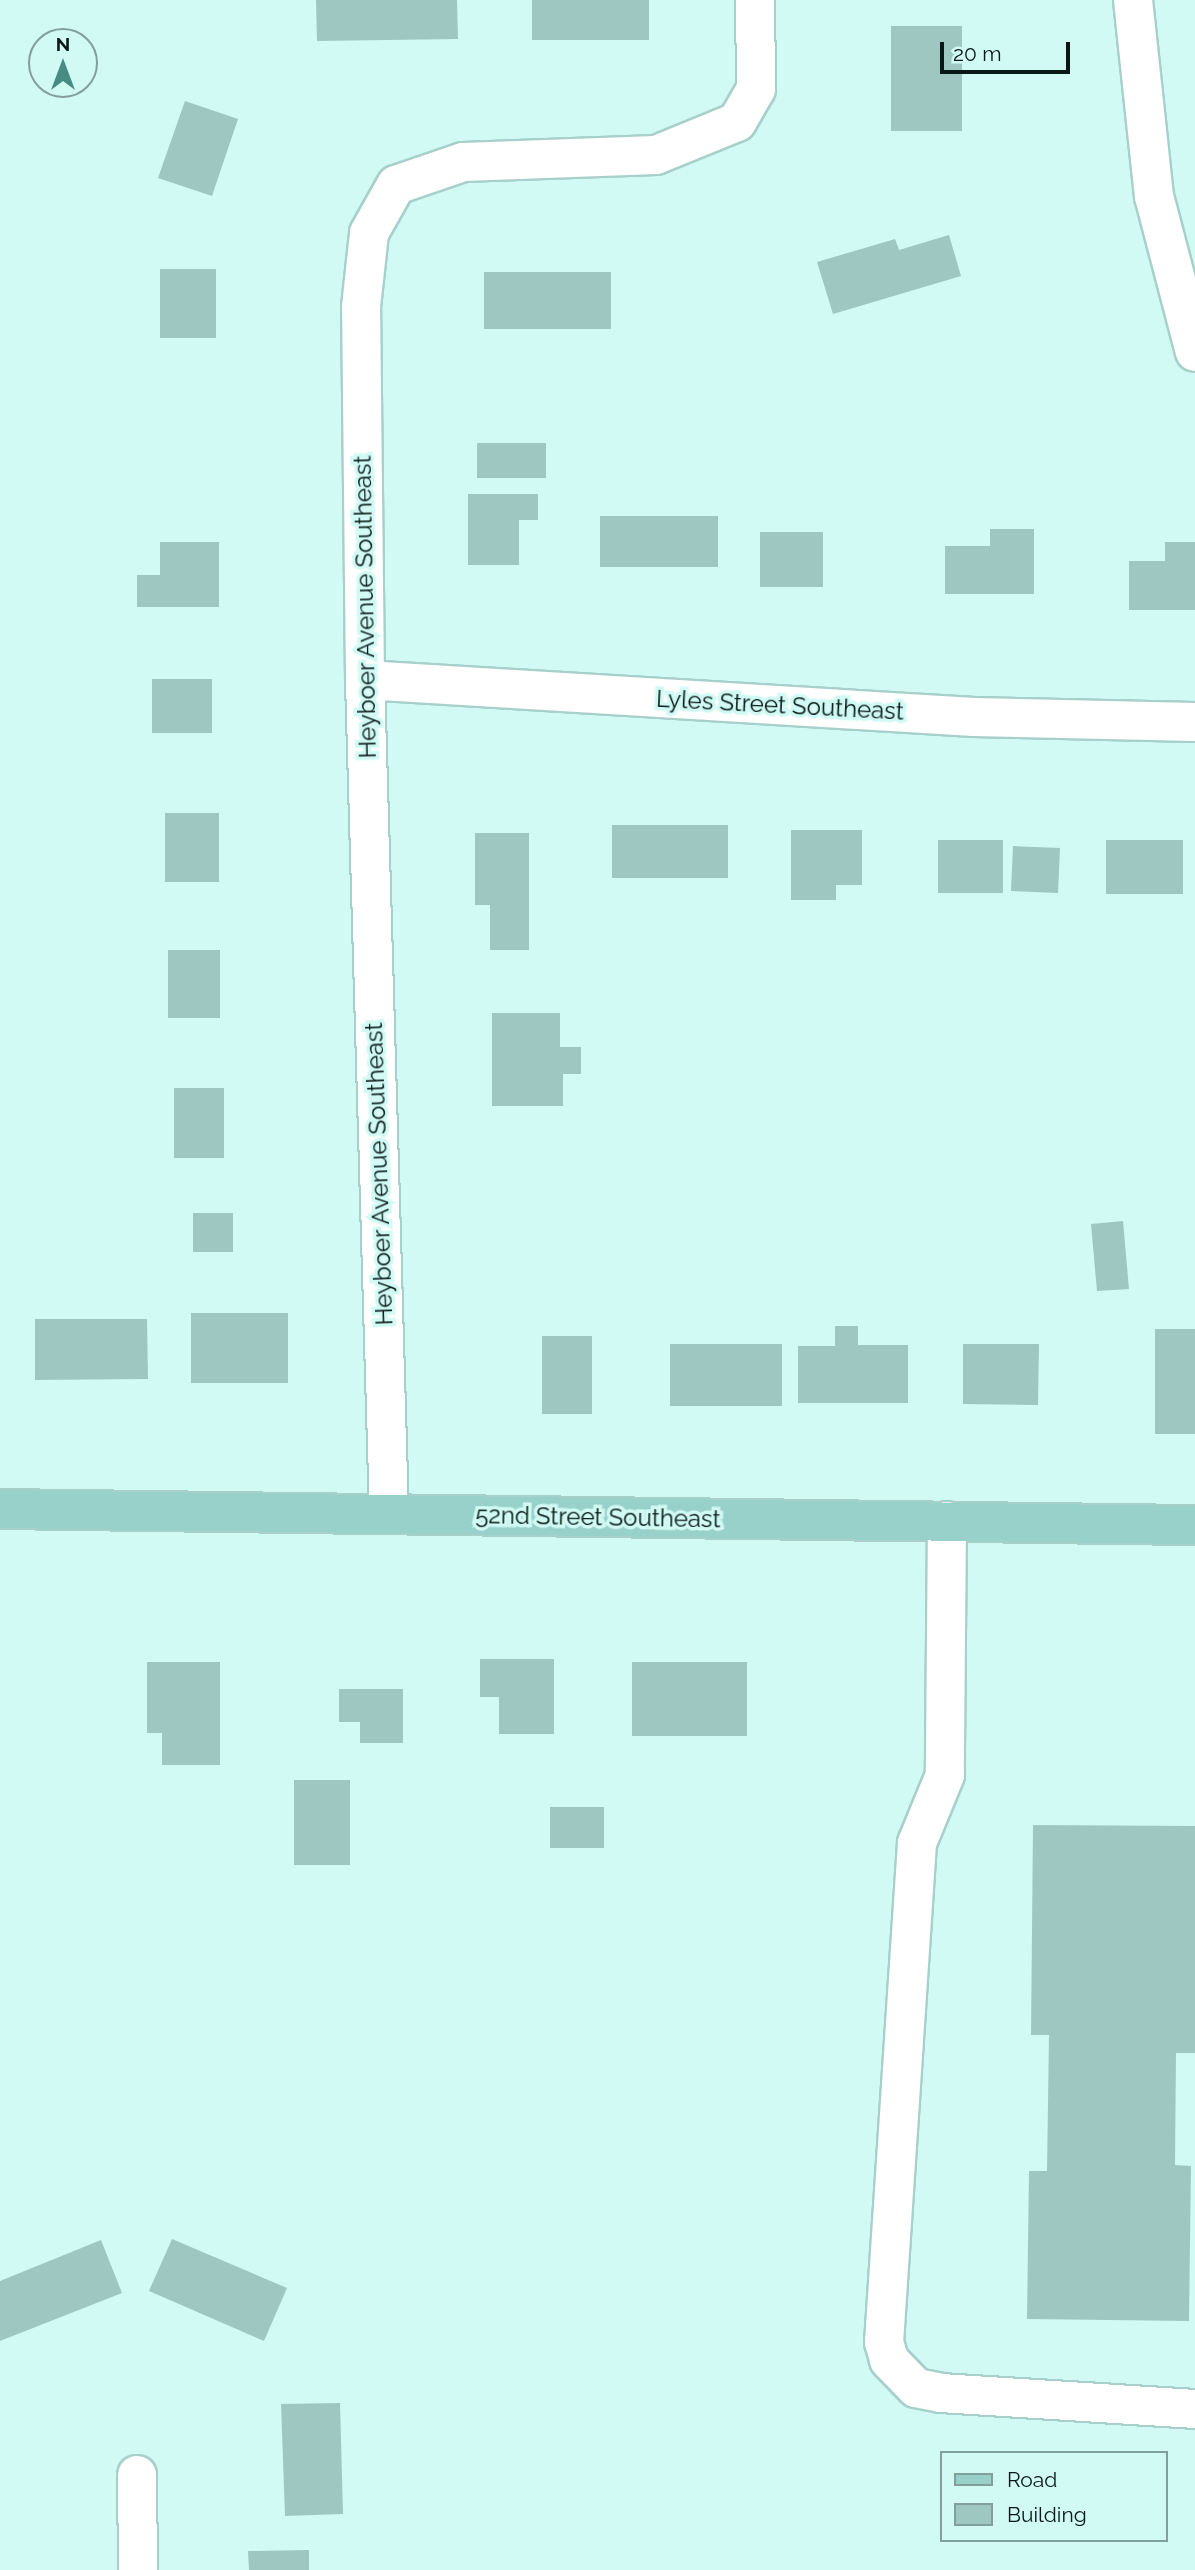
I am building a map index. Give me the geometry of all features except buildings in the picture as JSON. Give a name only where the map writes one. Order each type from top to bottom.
[{"type":"main road","name":"52nd Street Southeast","points":[[0,1509],[1195,1525]]},
{"type":"street","name":"Heyboer Avenue Southeast","points":[[389,1514],[365,680],[361,307],[369,233],[396,185],[463,162],[656,155],[737,122],[756,89],[755,0]]},
{"type":"street","points":[[1133,0],[1154,196],[1195,352]]},
{"type":"street","name":"Lyles Street Southeast","points":[[365,680],[974,717],[1195,722]]},
{"type":"street","points":[[947,1521],[946,1775],[916,1843],[884,2342],[889,2360],[916,2388],[941,2393],[1195,2409]]},
{"type":"street","points":[[137,2475],[138,2570]]}]
